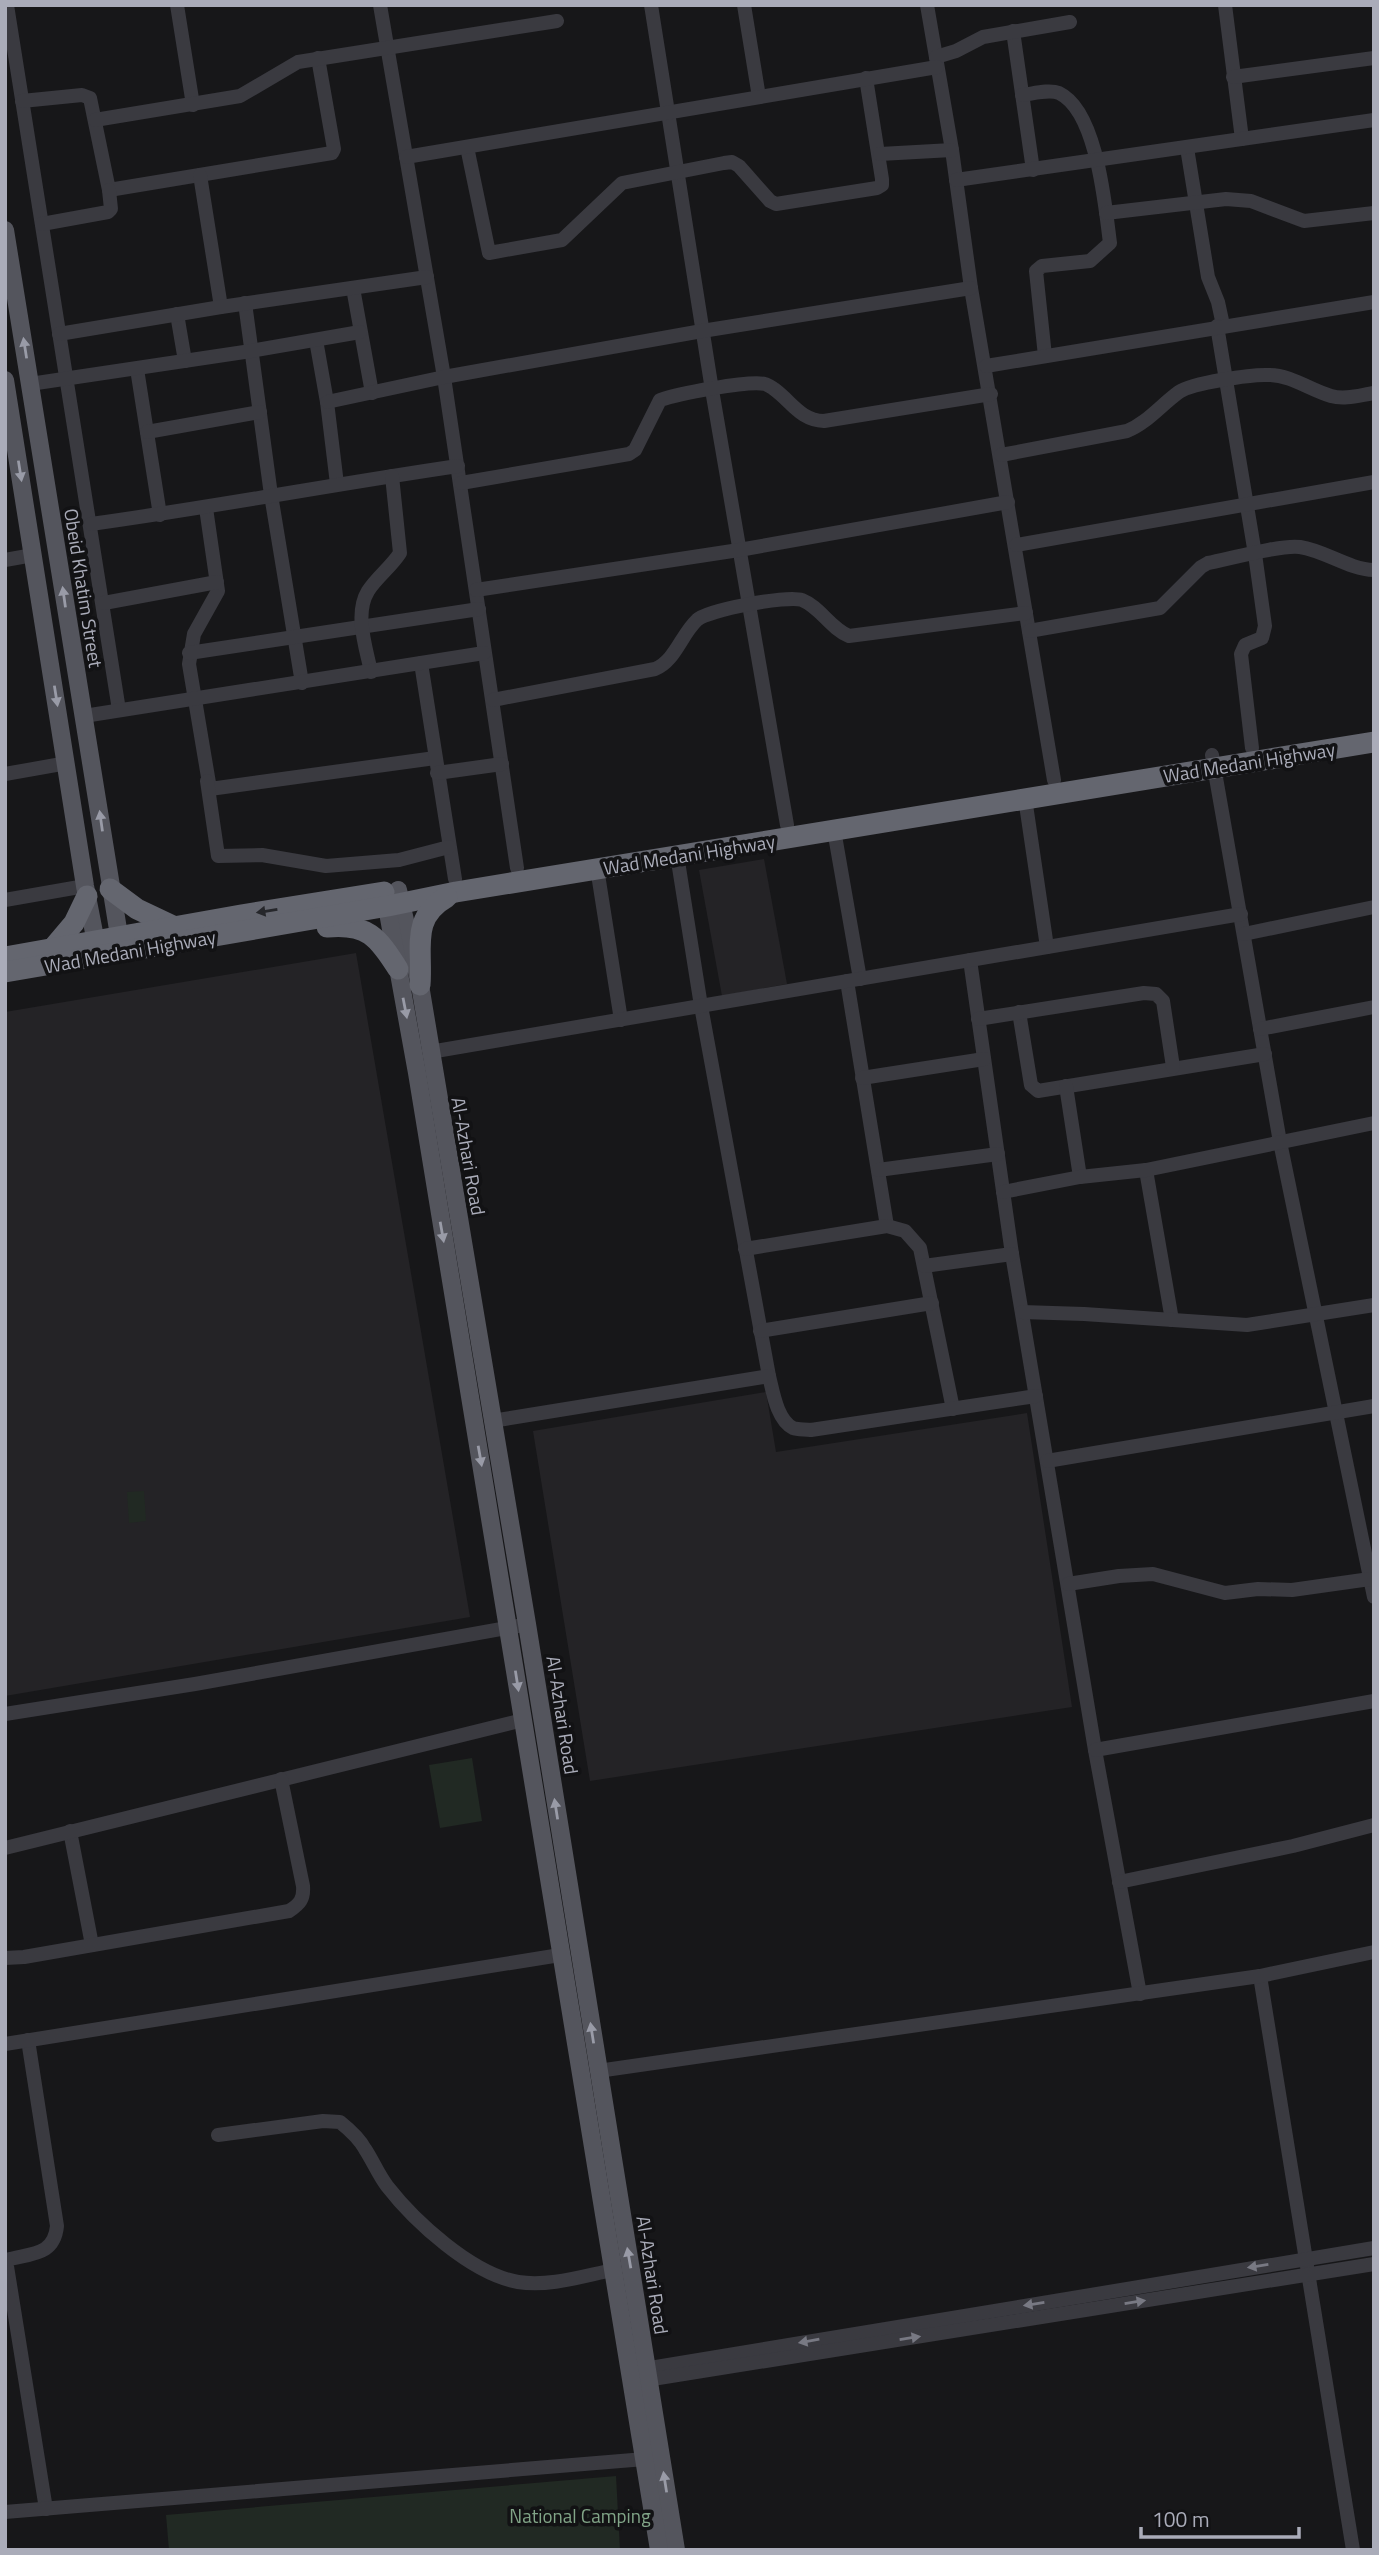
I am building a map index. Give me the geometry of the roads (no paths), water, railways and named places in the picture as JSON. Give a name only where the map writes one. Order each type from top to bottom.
[{"type":"highway","name":"Wad Medani Highway","points":[[5,972],[97,948],[455,886],[597,868],[1025,798],[1213,762],[1252,748],[1374,728]]},
{"type":"highway","name":"Wad Medani Highway","points":[[455,886],[517,868],[1055,780],[1374,742]]},
{"type":"highway","points":[[419,985],[424,918],[455,886]]},
{"type":"highway","points":[[110,889],[171,936],[183,950],[317,928],[354,927],[373,935],[398,969]]},
{"type":"highway","points":[[51,949],[74,923],[86,891]]},
{"type":"highway","name":"Wad Medani Highway","points":[[5,957],[51,949],[97,948]]},
{"type":"main road","name":"Obeid Khatim Street","points":[[5,230],[120,944]]},
{"type":"main road","points":[[5,380],[97,948]]},
{"type":"main road","name":"Al-Azhari Road","points":[[393,898],[398,969],[433,1120],[492,1420],[527,1624],[598,2071],[640,2376],[645,2459],[659,2550]]},
{"type":"main road","name":"Al-Azhari Road","points":[[393,898],[419,985],[430,1052],[433,1120],[508,1628],[613,2270],[640,2376],[676,2550]]},
{"type":"street","points":[[7,5],[120,710]]},
{"type":"street","points":[[177,5],[192,105]]},
{"type":"street","points":[[380,5],[461,482],[517,868]]},
{"type":"street","points":[[651,5],[702,331],[787,825]]},
{"type":"street","points":[[744,5],[759,97]]},
{"type":"street","points":[[927,5],[952,150],[971,288],[1055,780]]},
{"type":"street","points":[[1225,5],[1242,139]]},
{"type":"street","points":[[95,120],[240,96],[290,66],[318,58],[556,21]]},
{"type":"street","points":[[406,157],[866,78],[937,62],[983,37],[1070,22]]},
{"type":"street","points":[[1013,32],[1033,170]]},
{"type":"street","points":[[108,190],[334,152],[318,58]]},
{"type":"street","points":[[1233,77],[1374,58]]},
{"type":"street","points":[[467,147],[489,253],[562,240],[622,183],[678,171],[732,162],[739,166],[770,201],[782,204],[877,188],[882,184],[880,154],[866,78]]},
{"type":"street","points":[[1022,95],[1050,92],[1060,94],[1082,117],[1097,161],[1110,243],[1090,261],[1042,266],[1036,271],[1045,356]]},
{"type":"street","points":[[22,101],[86,95],[90,98],[108,190],[111,209],[108,212],[42,224]]},
{"type":"street","points":[[956,180],[1374,120]]},
{"type":"street","points":[[1187,148],[1208,277],[1218,302],[1225,380],[1265,626],[1262,638],[1245,645],[1241,654],[1252,748]]},
{"type":"street","points":[[880,154],[952,150]]},
{"type":"street","points":[[200,175],[221,307]]},
{"type":"street","points":[[1106,213],[1238,199],[1251,201],[1304,221],[1374,213]]},
{"type":"street","points":[[59,334],[245,303],[427,277]]},
{"type":"street","points":[[353,288],[372,394]]},
{"type":"street","points":[[327,402],[444,377],[702,331],[971,288]]},
{"type":"street","points":[[986,366],[1374,302]]},
{"type":"street","points":[[245,303],[271,495],[302,683]]},
{"type":"street","points":[[177,314],[185,361]]},
{"type":"street","points":[[30,384],[360,332]]},
{"type":"street","points":[[316,340],[337,484]]},
{"type":"street","points":[[137,369],[160,515]]},
{"type":"street","points":[[1001,455],[1127,431],[1138,427],[1185,388],[1225,380],[1269,375],[1291,379],[1331,396],[1343,398],[1374,393]]},
{"type":"street","points":[[461,482],[629,454],[635,450],[660,400],[712,390],[765,384],[774,388],[811,421],[990,394]]},
{"type":"street","points":[[147,432],[260,412]]},
{"type":"street","points":[[91,524],[206,508],[337,484],[458,466]]},
{"type":"street","points":[[371,672],[361,604],[369,590],[400,553],[392,476]]},
{"type":"street","points":[[1016,545],[1374,482]]},
{"type":"street","points":[[476,590],[739,550],[1008,502]]},
{"type":"street","points":[[206,508],[217,582],[215,597],[194,634],[189,653],[190,678],[210,789],[435,758]]},
{"type":"street","points":[[1029,631],[1160,608],[1201,566],[1255,554],[1301,547],[1359,568],[1374,569]]},
{"type":"street","points":[[5,560],[33,555]]},
{"type":"street","points":[[104,603],[217,582]]},
{"type":"street","points":[[493,700],[656,670],[668,660],[698,619],[705,614],[748,606],[800,599],[839,632],[849,636],[1026,612]]},
{"type":"street","points":[[189,653],[296,639],[479,609]]},
{"type":"street","points":[[84,716],[484,653]]},
{"type":"street","points":[[421,663],[455,886]]},
{"type":"street","points":[[204,757],[218,856],[262,855],[326,866],[399,860],[450,847]]},
{"type":"street","points":[[1213,762],[1280,1142],[1374,1597]]},
{"type":"street","points":[[5,774],[67,763]]},
{"type":"street","points":[[437,773],[502,764]]},
{"type":"street","points":[[1025,798],[1047,947]]},
{"type":"street","points":[[834,830],[862,1078],[887,1226]]},
{"type":"street","points":[[677,855],[701,1006],[760,1331],[778,1409],[786,1423],[794,1429],[811,1430],[1036,1396]]},
{"type":"street","points":[[597,868],[621,1020]]},
{"type":"street","points":[[5,900],[86,891]]},
{"type":"street","points":[[1244,934],[1374,907]]},
{"type":"street","points":[[430,1052],[1241,914]]},
{"type":"street","points":[[970,960],[1012,1254],[1095,1750],[1140,1994]]},
{"type":"street","points":[[978,1019],[1143,993],[1156,994],[1163,1001],[1173,1067]]},
{"type":"street","points":[[1261,1029],[1374,1007]]},
{"type":"street","points":[[1019,1013],[1033,1089],[1038,1091],[1265,1054]]},
{"type":"street","points":[[862,1078],[984,1059]]},
{"type":"street","points":[[1066,1086],[1080,1177]]},
{"type":"street","points":[[1003,1192],[1080,1177],[1146,1170],[1374,1123]]},
{"type":"street","points":[[878,1170],[998,1154]]},
{"type":"street","points":[[1146,1170],[1172,1320]]},
{"type":"street","points":[[745,1249],[887,1226],[905,1231],[920,1248],[953,1409]]},
{"type":"street","points":[[924,1266],[1012,1254]]},
{"type":"street","points":[[760,1331],[932,1303]]},
{"type":"street","points":[[1022,1312],[1247,1325],[1374,1305]]},
{"type":"street","points":[[492,1420],[769,1376]]},
{"type":"street","points":[[1047,1461],[1374,1406]]},
{"type":"street","points":[[1358,1518],[1374,1515]]},
{"type":"street","points":[[1068,1584],[1153,1574],[1225,1592],[1292,1590],[1370,1579]]},
{"type":"street","points":[[5,1714],[195,1684],[527,1624]]},
{"type":"street","points":[[1095,1750],[1374,1701]]},
{"type":"street","points":[[5,1848],[523,1720]]},
{"type":"street","points":[[5,1958],[289,1911],[299,1905],[304,1894],[303,1886],[281,1779]]},
{"type":"street","points":[[1119,1882],[1293,1846],[1374,1825]]},
{"type":"street","points":[[70,1831],[92,1945]]},
{"type":"street","points":[[598,2071],[1260,1976],[1374,1952]]},
{"type":"street","points":[[5,2044],[560,1955]]},
{"type":"street","points":[[1260,1976],[1353,2550]]},
{"type":"street","points":[[28,2040],[57,2226],[55,2240],[48,2249],[6,2260],[46,2509]]},
{"type":"street","points":[[218,2135],[323,2121],[340,2122],[365,2147],[376,2171],[390,2190],[445,2243],[470,2262],[503,2278],[519,2282],[543,2283],[613,2270]]},
{"type":"street","points":[[640,2376],[1374,2248]]},
{"type":"street","points":[[640,2376],[1374,2264]]},
{"type":"street","points":[[5,2512],[645,2459]]},
{"type":"park label","name":"National Camping","points":[[580,2515]]}]
